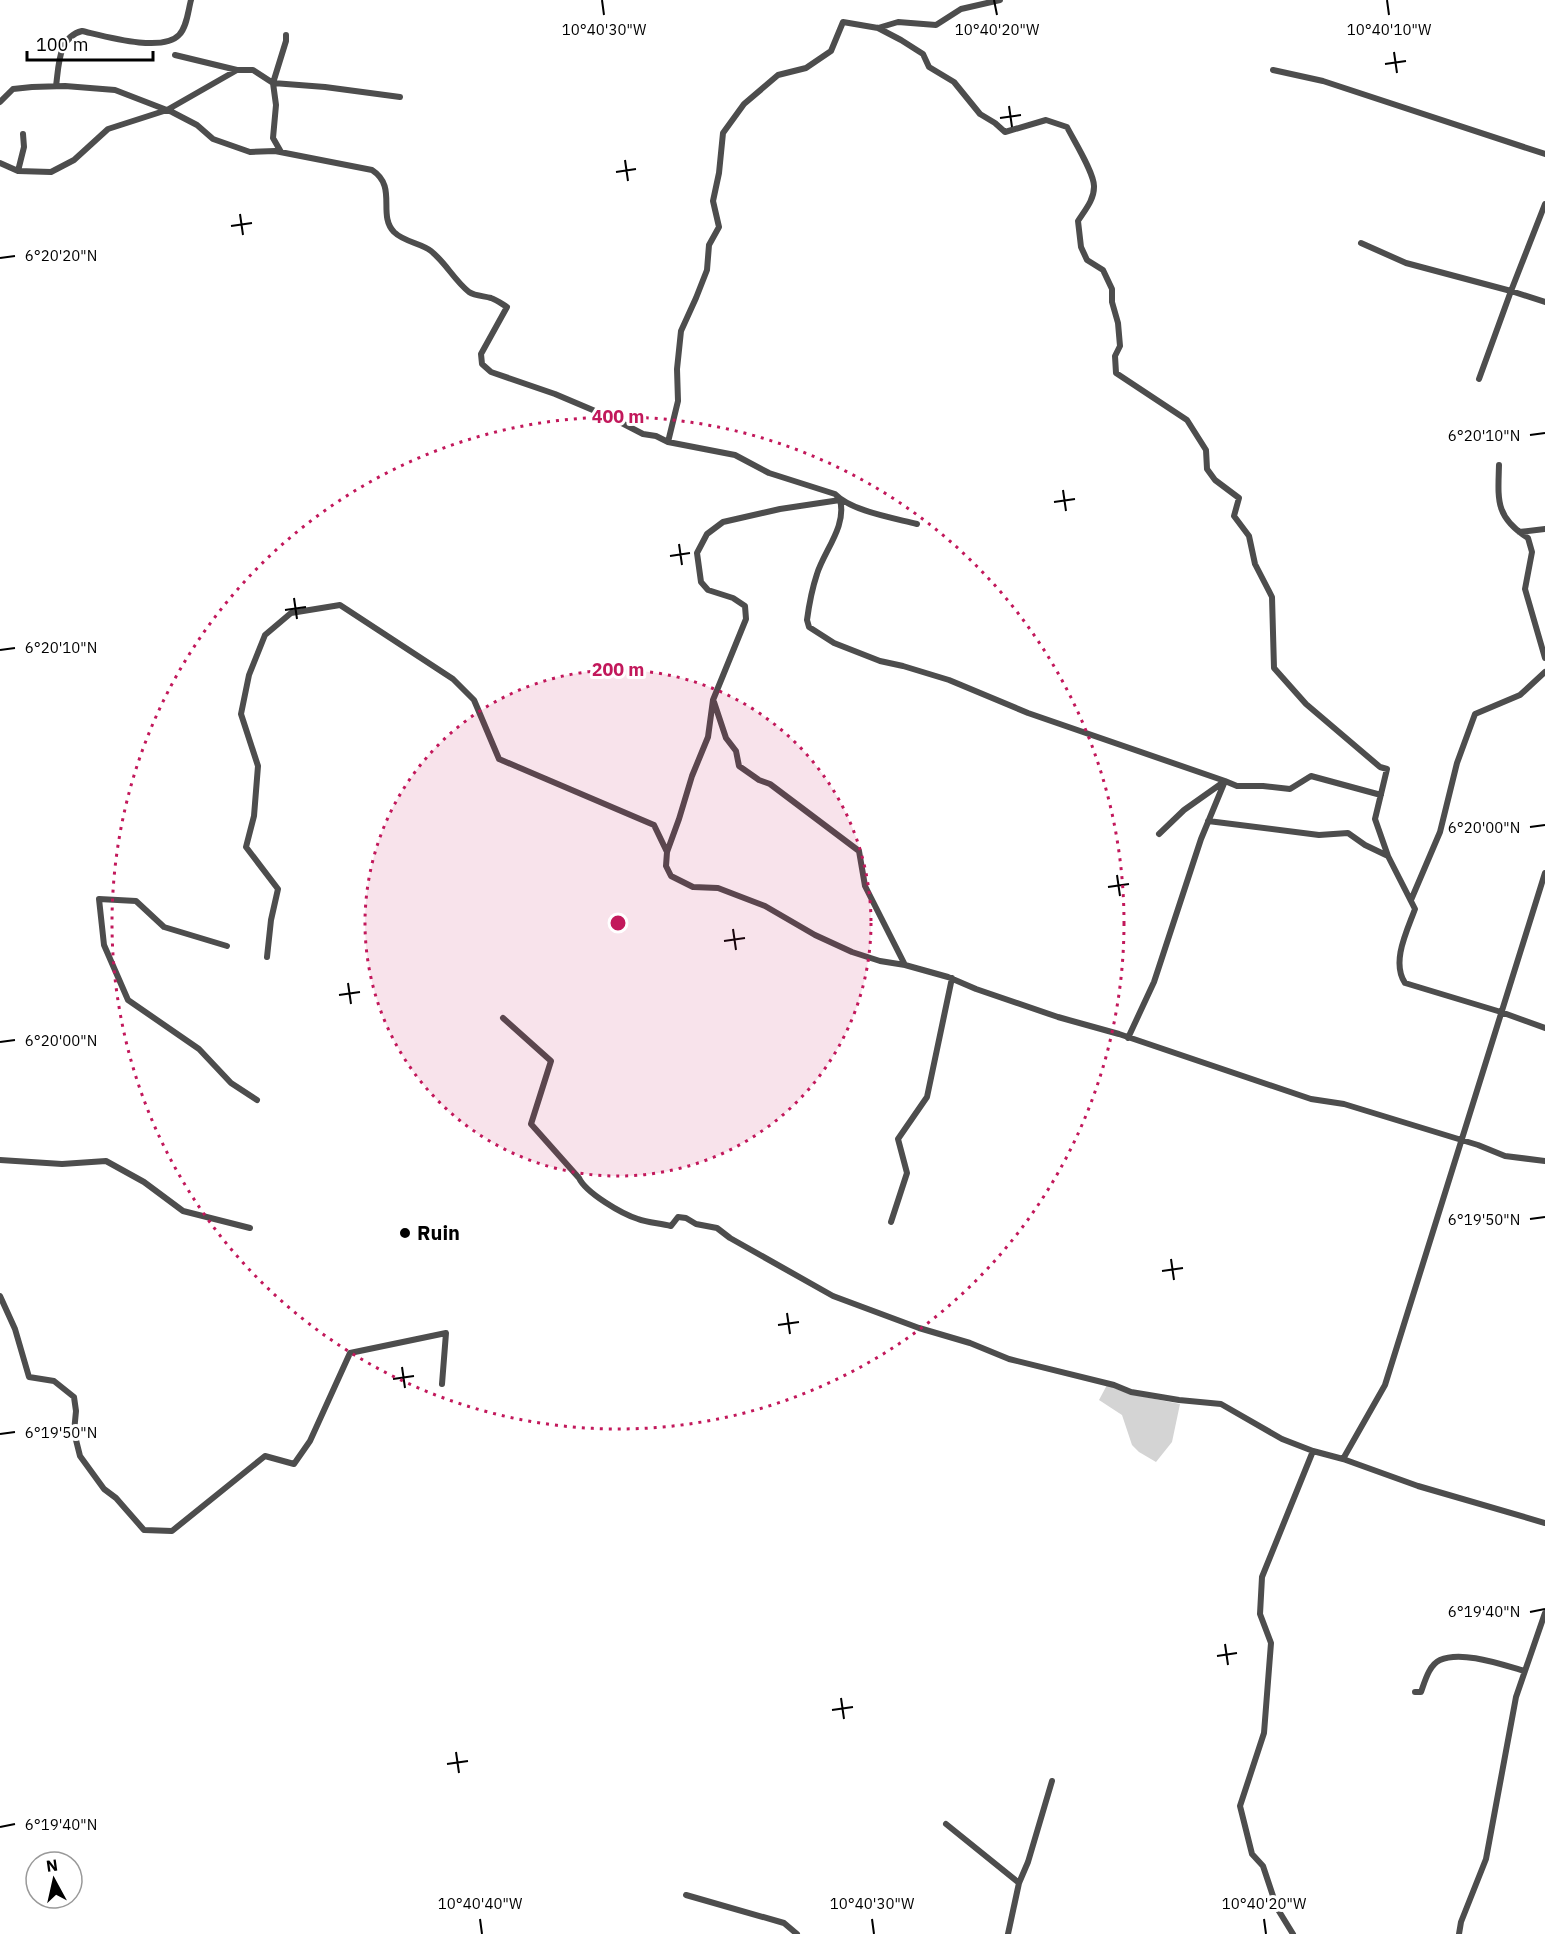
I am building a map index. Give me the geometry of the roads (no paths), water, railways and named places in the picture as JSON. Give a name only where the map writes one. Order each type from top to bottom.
[{"type":"street","points":[[56,86],[62,50],[68,38],[74,33],[82,31],[134,43],[173,40],[184,28],[191,0]]},
{"type":"street","points":[[878,28],[898,22],[936,24],[961,9],[1000,0]]},
{"type":"street","points":[[668,442],[678,401],[677,369],[681,331],[707,270],[709,245],[719,227],[713,201],[723,133],[744,104],[778,75],[807,68],[831,51],[843,22],[878,28],[923,54],[929,67],[954,82],[980,114],[1005,132],[1046,120],[1067,127],[1095,185],[1090,203],[1078,221],[1081,247],[1087,260],[1103,270],[1112,289],[1112,302],[1118,322],[1120,346],[1115,356],[1116,373],[1187,420],[1206,450],[1207,469],[1215,480],[1239,498],[1234,516],[1249,536],[1255,564],[1272,597],[1274,668],[1306,704],[1380,767],[1387,769],[1375,819],[1388,856],[1415,909],[1402,944],[1399,974],[1405,983],[1545,1028]]},
{"type":"street","points":[[281,152],[273,138],[276,105],[273,83],[286,35]]},
{"type":"street","points":[[175,55],[237,70],[254,70],[273,83],[400,97]]},
{"type":"street","points":[[0,163],[18,171],[51,172],[74,160],[108,129],[167,110],[237,70]]},
{"type":"street","points":[[1273,70],[1323,81],[1545,154]]},
{"type":"street","points":[[0,102],[13,89],[56,86],[116,90],[167,110],[197,125],[213,138],[249,152],[281,152],[372,170],[386,185],[388,218],[394,233],[429,249],[444,262],[450,272],[471,294],[491,298],[507,307],[481,354],[482,364],[491,372],[555,394],[643,434],[656,436],[668,442],[735,456],[769,473],[835,494],[842,507],[840,517],[817,574],[807,620],[809,627],[834,644],[880,661],[949,680],[1028,713],[1237,786],[1290,789],[1311,776],[1381,795]]},
{"type":"street","points":[[18,171],[24,147],[22,134]]},
{"type":"street","points":[[1479,379],[1545,204]]},
{"type":"street","points":[[1361,243],[1406,263],[1545,302]]},
{"type":"street","points":[[1499,465],[1498,503],[1512,528],[1528,538],[1532,552],[1525,589],[1545,658]]},
{"type":"street","points":[[917,524],[881,515],[840,500],[780,509],[723,522],[707,534],[697,553],[701,582],[708,590],[733,598],[745,606],[746,619],[713,700],[708,737],[692,776],[680,819],[667,852],[666,866],[671,876],[693,887],[717,888],[765,906],[815,935],[852,952],[952,978],[976,989],[1311,1098],[1344,1104],[1505,1156],[1545,1161]]},
{"type":"street","points":[[1519,532],[1545,529]]},
{"type":"street","points":[[267,957],[271,920],[278,889],[246,847],[254,816],[258,766],[241,714],[249,675],[265,635],[291,613],[340,605],[453,679],[474,700],[499,759],[654,825],[667,852]]},
{"type":"street","points":[[1411,900],[1440,832],[1457,763],[1475,714],[1520,694],[1545,672]]},
{"type":"street","points":[[713,700],[726,738],[736,751],[739,766],[778,790],[859,851],[865,886],[905,965]]},
{"type":"street","points":[[1128,1038],[1154,982],[1183,891],[1226,781]]},
{"type":"street","points":[[1159,834],[1184,810],[1226,781]]},
{"type":"street","points":[[1209,821],[1319,835],[1348,833],[1365,845],[1388,856]]},
{"type":"street","points":[[1343,1459],[1385,1385],[1545,873]]},
{"type":"street","points":[[227,946],[164,927],[136,901],[99,899],[104,945],[128,1000],[199,1049],[231,1083],[257,1100]]},
{"type":"street","points":[[891,1222],[907,1173],[898,1139],[927,1097],[952,978]]},
{"type":"street","points":[[503,1017],[550,1061],[531,1124],[579,1178],[583,1186],[636,1219],[671,1226],[678,1217],[686,1218],[696,1224],[717,1228],[730,1238],[833,1296],[919,1328],[970,1343],[1009,1359],[1114,1385],[1131,1392],[1221,1404],[1282,1439],[1313,1451],[1343,1459],[1418,1486],[1545,1523]]},
{"type":"street","points":[[0,1160],[63,1164],[106,1161],[144,1182],[183,1211],[250,1228]]},
{"type":"street","points":[[0,1296],[15,1329],[29,1377],[54,1382],[74,1397],[76,1411],[74,1432],[80,1456],[104,1489],[116,1498],[144,1530],[172,1531],[265,1456],[294,1464],[310,1442],[350,1353],[446,1333],[442,1384]]},
{"type":"street","points":[[1293,1934],[1277,1908],[1263,1866],[1252,1854],[1240,1806],[1264,1733],[1271,1642],[1260,1614],[1262,1577],[1313,1451]]},
{"type":"street","points":[[1459,1934],[1461,1922],[1486,1859],[1516,1697],[1545,1613]]},
{"type":"street","points":[[1415,1692],[1421,1692],[1429,1670],[1440,1660],[1459,1657],[1479,1659],[1525,1671]]},
{"type":"street","points":[[1008,1934],[1019,1883],[1028,1862],[1052,1781]]},
{"type":"street","points":[[946,1824],[1019,1883]]},
{"type":"street","points":[[686,1894],[784,1923],[797,1934]]},
{"type":"place","name":"Ruin","points":[[405,1233]]}]
